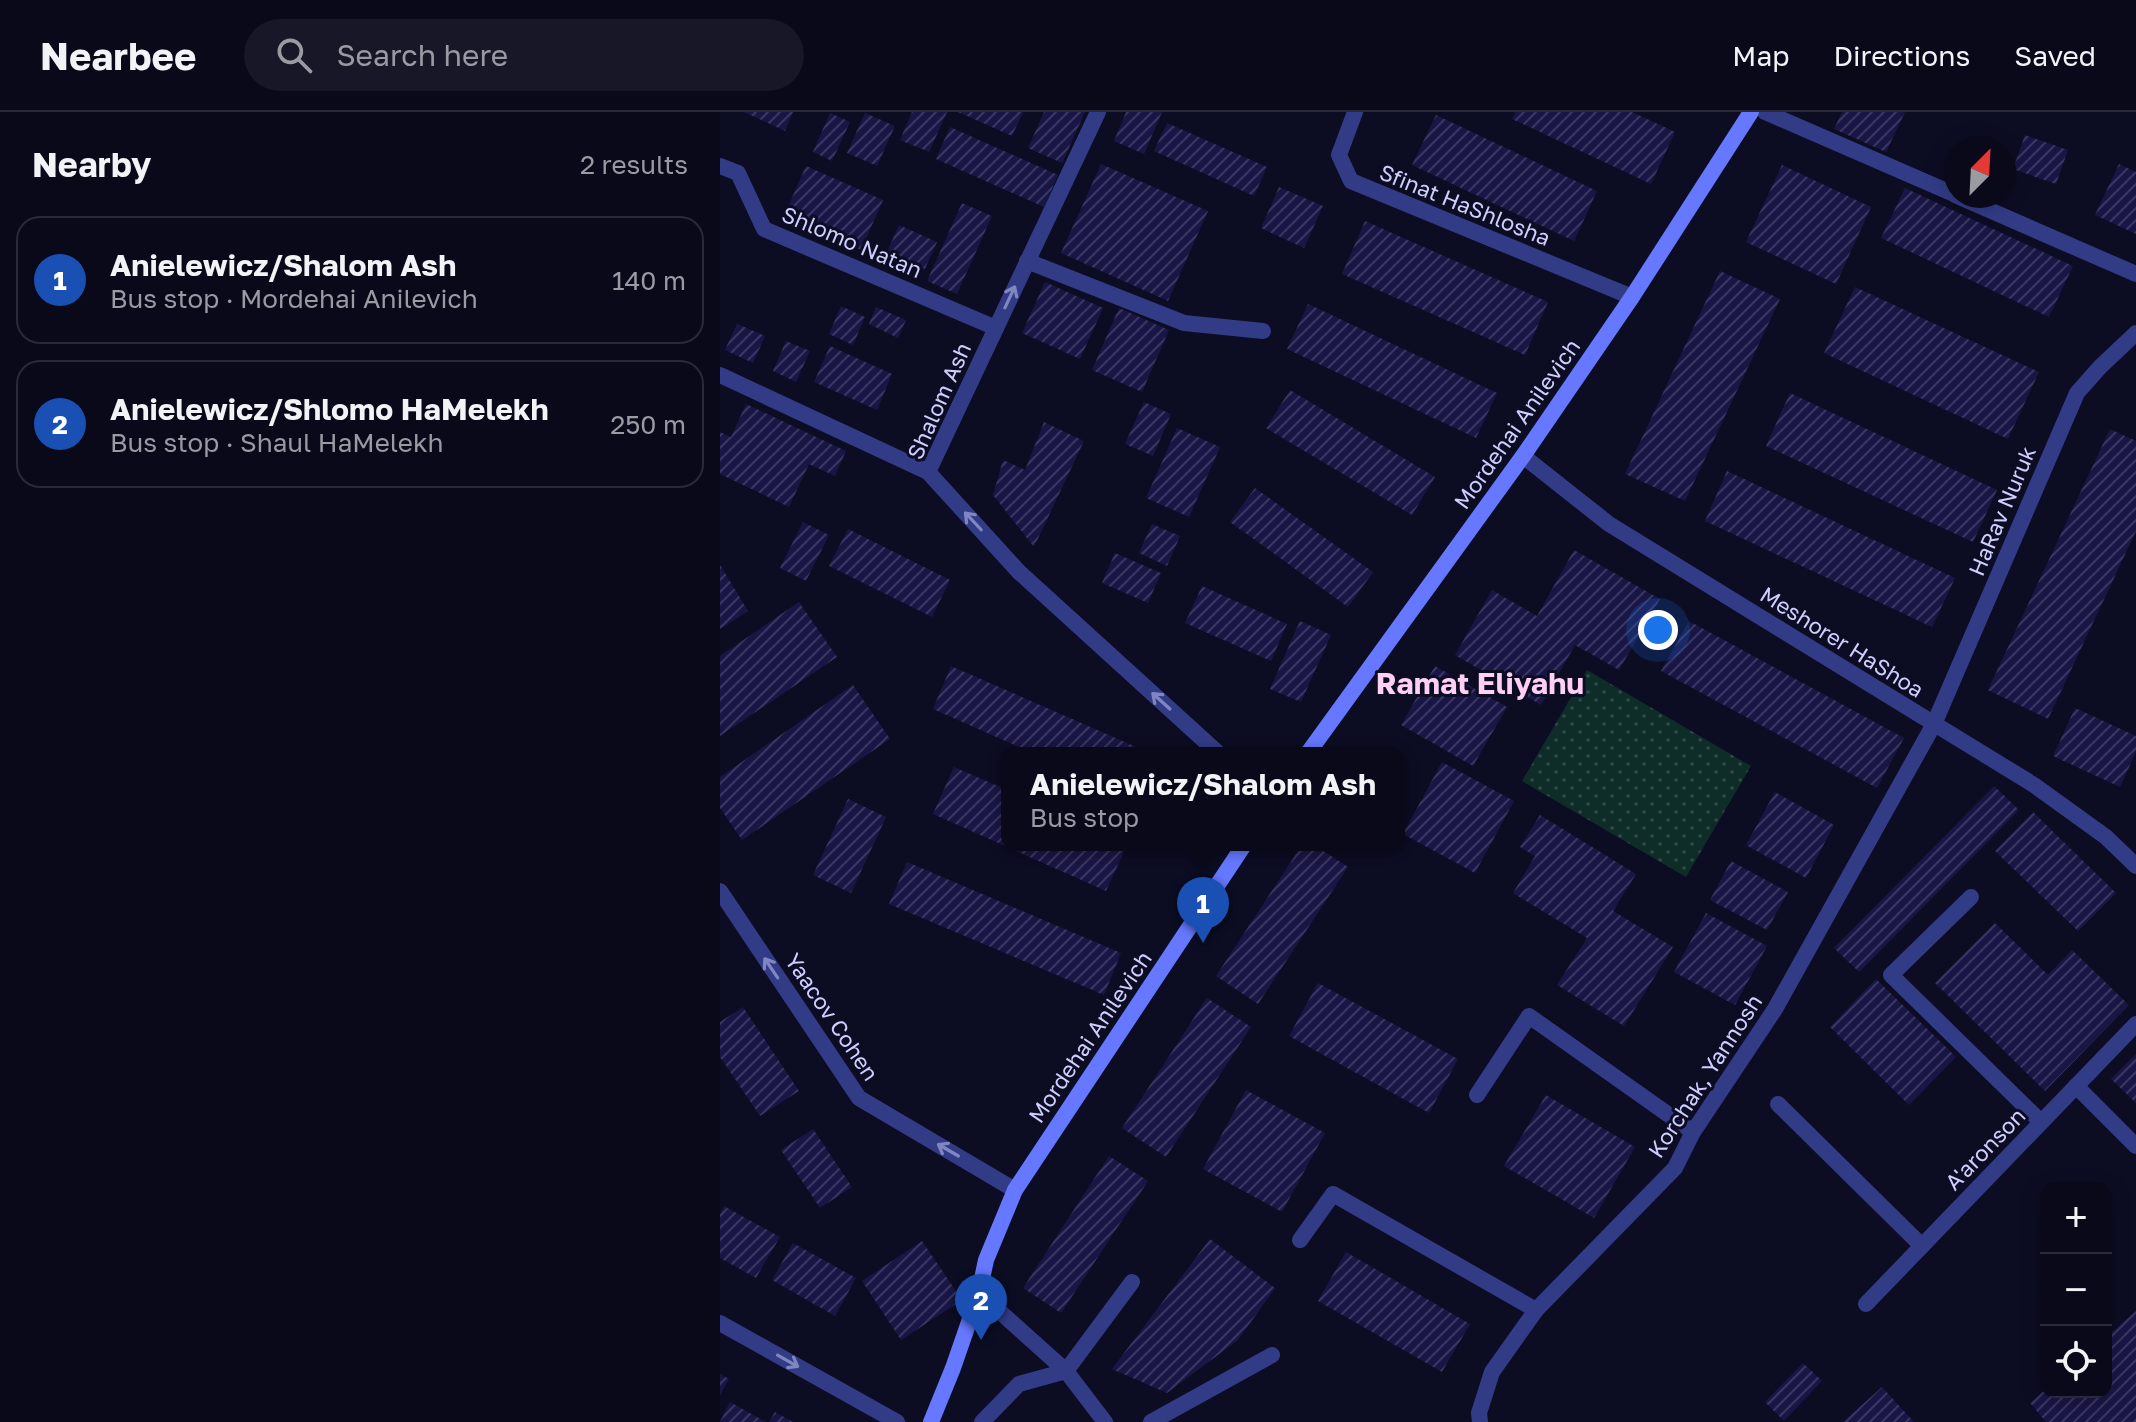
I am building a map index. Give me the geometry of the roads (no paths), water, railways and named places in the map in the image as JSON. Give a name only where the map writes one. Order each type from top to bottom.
[{"type":"street","name":"Shalom Ash","points":[[1098,112],[928,472],[1019,572],[1211,747]]},
{"type":"street","name":"Sfinat HaShlosha","points":[[1355,112],[1339,155],[1351,181],[1632,297]]},
{"type":"street","name":"Mordehai Anilevich","points":[[1312,747],[1523,456],[1632,297],[1751,112]]},
{"type":"street","points":[[1765,112],[1944,190]]},
{"type":"street","name":"Shlomo Natan","points":[[720,166],[738,173],[764,229],[996,328]]},
{"type":"street","points":[[1985,208],[2136,274]]},
{"type":"street","points":[[1027,261],[1184,323],[1263,331]]},
{"type":"street","name":"HaRav Nuruk","points":[[1934,724],[2077,393],[2136,333]]},
{"type":"street","points":[[720,375],[928,472]]},
{"type":"street","name":"Meshorer HaShoa","points":[[1523,456],[1609,524],[2034,785],[2106,837],[2136,866]]},
{"type":"street","name":"Korchak, Yannosh","points":[[1480,1422],[1479,1413],[1492,1372],[1536,1310],[1675,1168],[1693,1132],[1775,1009],[1934,724]]},
{"type":"street","name":"Mordehai Anilevich","points":[[931,1422],[979,1293],[986,1260],[1015,1190],[1240,851]]},
{"type":"street","name":"Yaacov Cohen","points":[[720,891],[859,1098],[1015,1190]]},
{"type":"street","points":[[1971,897],[1891,975],[2041,1122]]},
{"type":"street","points":[[1477,1095],[1529,1016],[1693,1132]]},
{"type":"street","name":"A'aronson","points":[[1866,1304],[2136,1024]]},
{"type":"street","points":[[2076,1086],[2136,1146]]},
{"type":"street","points":[[1778,1104],[1922,1246]]},
{"type":"street","points":[[1300,1240],[1333,1194],[1536,1310]]},
{"type":"street","points":[[982,1422],[1019,1384],[1066,1371],[1132,1282]]},
{"type":"street","points":[[979,1293],[1066,1371],[1105,1422]]},
{"type":"street","points":[[720,1323],[897,1422]]},
{"type":"street","points":[[1151,1422],[1272,1355]]},
{"type":"place","name":"Anielewicz/Shalom Ash","points":[[1203,943]]},
{"type":"place","name":"Anielewicz/Shlomo HaMelekh","points":[[981,1340]]},
{"type":"district","name":"Ramat Eliyahu","points":[[1480,684]]}]
